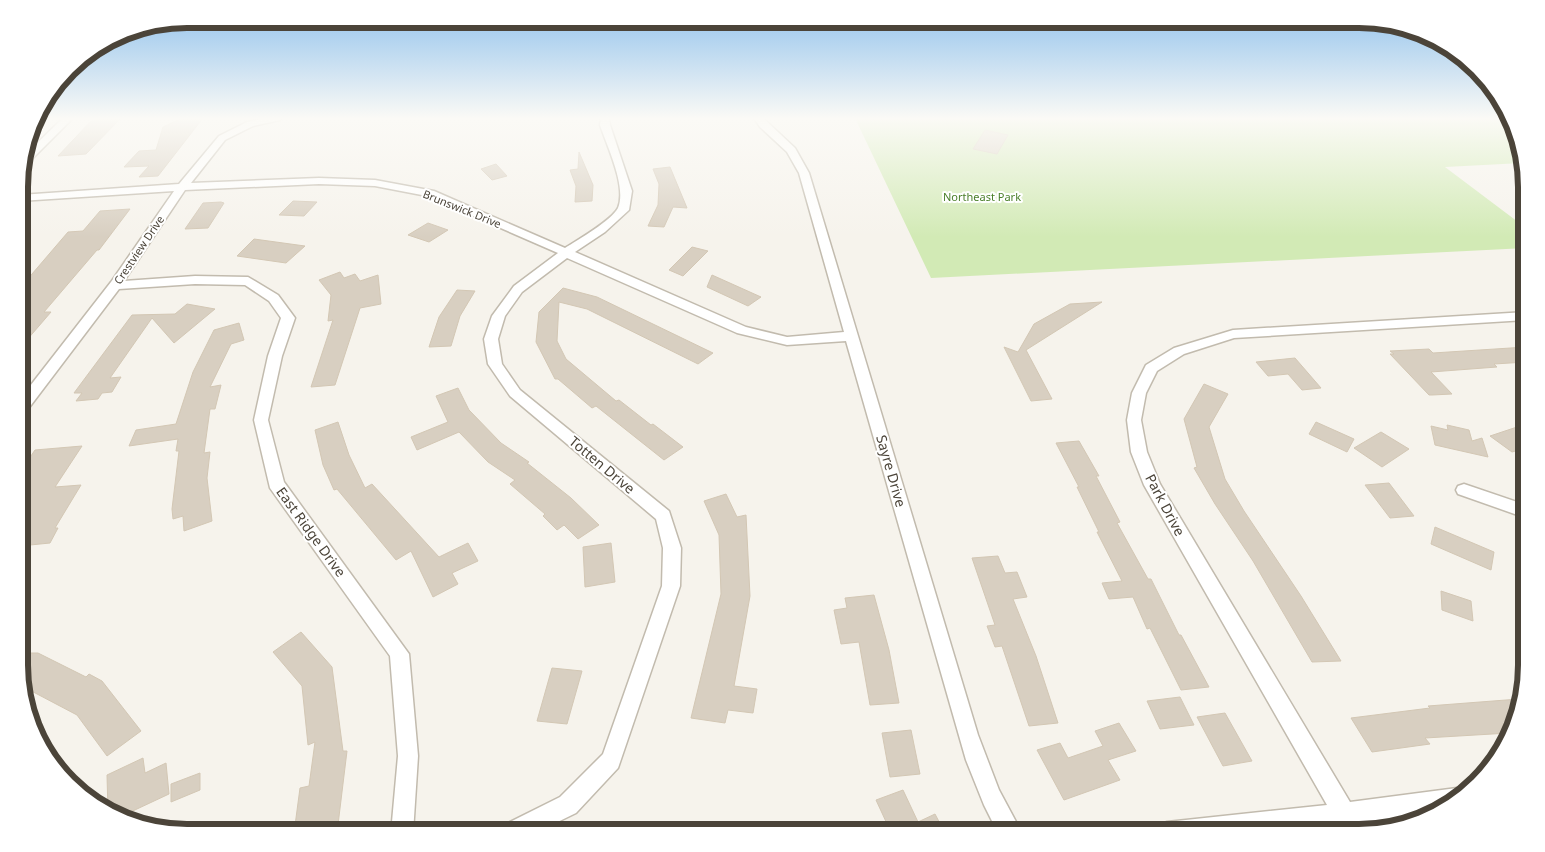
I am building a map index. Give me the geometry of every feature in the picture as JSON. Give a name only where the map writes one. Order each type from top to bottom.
[{"type":"street","name":"Crestview Drive","points":[[28,399],[115,285],[182,187],[206,158]]},
{"type":"street","name":"Totten Drive","points":[[530,824],[568,805],[611,761],[671,586],[672,548],[663,516],[515,393],[495,364],[491,339],[499,316],[518,289],[566,253],[601,230],[623,210],[627,191],[616,158]]},
{"type":"street","name":"Sayre Drive","points":[[795,158],[804,173],[968,735],[980,772],[1005,824]]},
{"type":"street","name":"Brunswick Drive","points":[[28,197],[319,180],[375,183],[430,194],[742,330],[788,341],[851,336]]},
{"type":"street","name":"East Ridge Drive","points":[[115,285],[195,280],[248,282],[274,298],[288,318],[275,356],[261,420],[265,438],[276,484],[399,654],[408,756],[403,824]]},
{"type":"street","name":"Park Drive","points":[[1351,824],[1152,485],[1139,452],[1134,420],[1139,393],[1152,368],[1179,351],[1233,334],[1517,317]]},
{"type":"street","points":[[1464,490],[1517,509]]},
{"type":"street","points":[[1351,824],[1436,804]]},
{"type":"green space","name":"Northeast Park","points":[[874,158],[1514,158],[1515,163],[1445,167],[1517,221],[1517,248],[931,278]]},
{"type":"building","points":[[133,158],[172,158],[158,176],[139,177],[149,166],[124,167]]},
{"type":"building","points":[[579,158],[581,158],[593,185],[592,201],[575,202],[576,186],[570,170],[578,169]]},
{"type":"building","points":[[496,164],[507,176],[492,180],[481,169]]},
{"type":"building","points":[[670,167],[687,208],[673,207],[664,227],[648,226],[658,205],[659,184],[653,169]]},
{"type":"building","points":[[293,201],[317,202],[304,216],[279,215]]},
{"type":"building","points":[[203,203],[224,203],[208,228],[185,229]]},
{"type":"building","points":[[130,209],[99,250],[44,312],[51,312],[28,339],[28,279],[68,232],[83,231],[100,211]]},
{"type":"building","points":[[428,223],[448,230],[429,242],[408,235]]},
{"type":"building","points":[[254,239],[305,246],[286,263],[237,256]]},
{"type":"building","points":[[692,247],[708,251],[683,276],[669,270]]},
{"type":"building","points":[[340,272],[344,278],[355,274],[360,281],[378,275],[381,304],[360,308],[335,385],[311,387],[333,320],[328,321],[331,295],[319,280]]},
{"type":"building","points":[[712,275],[761,297],[748,306],[707,287]]},
{"type":"building","points":[[563,288],[597,297],[713,353],[698,364],[587,309],[559,302],[557,341],[566,359],[616,401],[619,400],[683,447],[664,460],[596,406],[592,408],[558,379],[555,379],[536,342],[539,312]]},
{"type":"building","points":[[457,290],[475,291],[460,316],[451,346],[429,347],[439,317]]},
{"type":"building","points":[[1102,302],[1026,350],[1052,399],[1031,401],[1004,347],[1018,352],[1034,324],[1070,304]]},
{"type":"building","points":[[187,304],[215,309],[174,343],[152,318],[110,378],[121,377],[112,392],[102,393],[98,399],[76,401],[82,393],[74,393],[132,315],[175,314]]},
{"type":"building","points":[[239,323],[244,340],[231,344],[210,387],[221,385],[215,409],[210,409],[204,453],[210,452],[207,478],[212,521],[184,531],[183,516],[173,519],[172,509],[179,451],[176,451],[178,439],[129,446],[136,430],[176,424],[193,372],[214,330]]},
{"type":"building","points":[[1517,348],[1517,363],[1494,364],[1497,367],[1431,372],[1452,394],[1429,395],[1390,354],[1394,354],[1390,351],[1429,349],[1433,353]]},
{"type":"building","points":[[1295,358],[1321,388],[1302,390],[1288,374],[1268,376],[1256,362]]},
{"type":"building","points":[[1204,384],[1228,394],[1209,427],[1225,479],[1341,661],[1312,662],[1253,561],[1215,504],[1194,468],[1197,467],[1184,419]]},
{"type":"building","points":[[458,388],[469,410],[501,443],[529,462],[527,463],[571,498],[599,525],[578,539],[564,525],[557,530],[543,516],[545,514],[510,484],[515,480],[488,462],[459,432],[417,450],[411,437],[448,422],[436,396]]},
{"type":"building","points":[[338,422],[349,455],[365,488],[372,484],[439,557],[468,543],[478,561],[452,573],[458,584],[433,597],[411,551],[396,560],[337,489],[334,490],[323,465],[315,430]]},
{"type":"building","points":[[1316,422],[1354,439],[1347,452],[1309,434]]},
{"type":"building","points":[[1447,425],[1469,430],[1472,441],[1482,438],[1488,457],[1435,445],[1431,426],[1448,430]]},
{"type":"building","points":[[1517,427],[1517,451],[1512,452],[1490,436]]},
{"type":"building","points":[[1381,432],[1409,449],[1382,467],[1354,448]]},
{"type":"building","points":[[1079,441],[1099,476],[1096,476],[1120,522],[1117,523],[1148,579],[1151,579],[1179,635],[1181,635],[1209,687],[1181,690],[1150,628],[1147,629],[1133,597],[1109,599],[1102,583],[1122,581],[1097,532],[1099,532],[1077,487],[1079,487],[1056,443]]},
{"type":"building","points":[[82,446],[55,487],[81,485],[55,528],[58,528],[50,543],[28,545],[28,460],[35,450]]},
{"type":"building","points":[[1389,483],[1414,516],[1390,518],[1365,485]]},
{"type":"building","points":[[726,494],[737,517],[746,515],[750,596],[734,686],[757,689],[753,713],[728,710],[725,723],[691,718],[721,594],[719,535],[704,501]]},
{"type":"building","points":[[1435,527],[1494,552],[1491,570],[1431,544]]},
{"type":"building","points":[[611,543],[615,582],[585,587],[583,547]]},
{"type":"building","points":[[998,556],[1005,573],[1017,572],[1027,597],[1013,599],[1036,656],[1058,723],[1029,726],[1002,646],[995,647],[987,626],[995,625],[972,558]]},
{"type":"building","points":[[1441,591],[1471,601],[1473,621],[1442,610]]},
{"type":"building","points":[[874,595],[889,650],[899,703],[870,705],[859,642],[841,644],[834,610],[847,608],[845,598]]},
{"type":"building","points":[[301,632],[332,667],[343,751],[347,751],[338,824],[295,824],[300,788],[309,786],[315,742],[308,745],[302,686],[273,652]]},
{"type":"building","points":[[28,653],[38,653],[86,677],[89,674],[102,681],[141,731],[107,756],[77,715],[30,690]]},
{"type":"building","points":[[552,668],[582,671],[567,724],[537,721]]},
{"type":"building","points":[[1180,697],[1194,725],[1160,729],[1147,701]]},
{"type":"building","points":[[1513,699],[1502,733],[1425,738],[1430,744],[1372,752],[1351,718],[1430,708],[1428,706]]},
{"type":"building","points":[[1225,713],[1252,761],[1223,766],[1197,717]]},
{"type":"building","points":[[1119,723],[1136,751],[1108,760],[1120,780],[1064,800],[1037,750],[1060,743],[1068,758],[1103,746],[1095,731]]},
{"type":"building","points":[[911,730],[920,774],[890,777],[882,733]]},
{"type":"building","points":[[143,758],[145,773],[166,763],[169,794],[129,813],[108,803],[107,775]]},
{"type":"building","points":[[200,773],[200,790],[171,802],[171,784]]},
{"type":"building","points":[[903,790],[918,822],[935,814],[940,824],[902,824],[900,821],[887,824],[876,800]]}]
